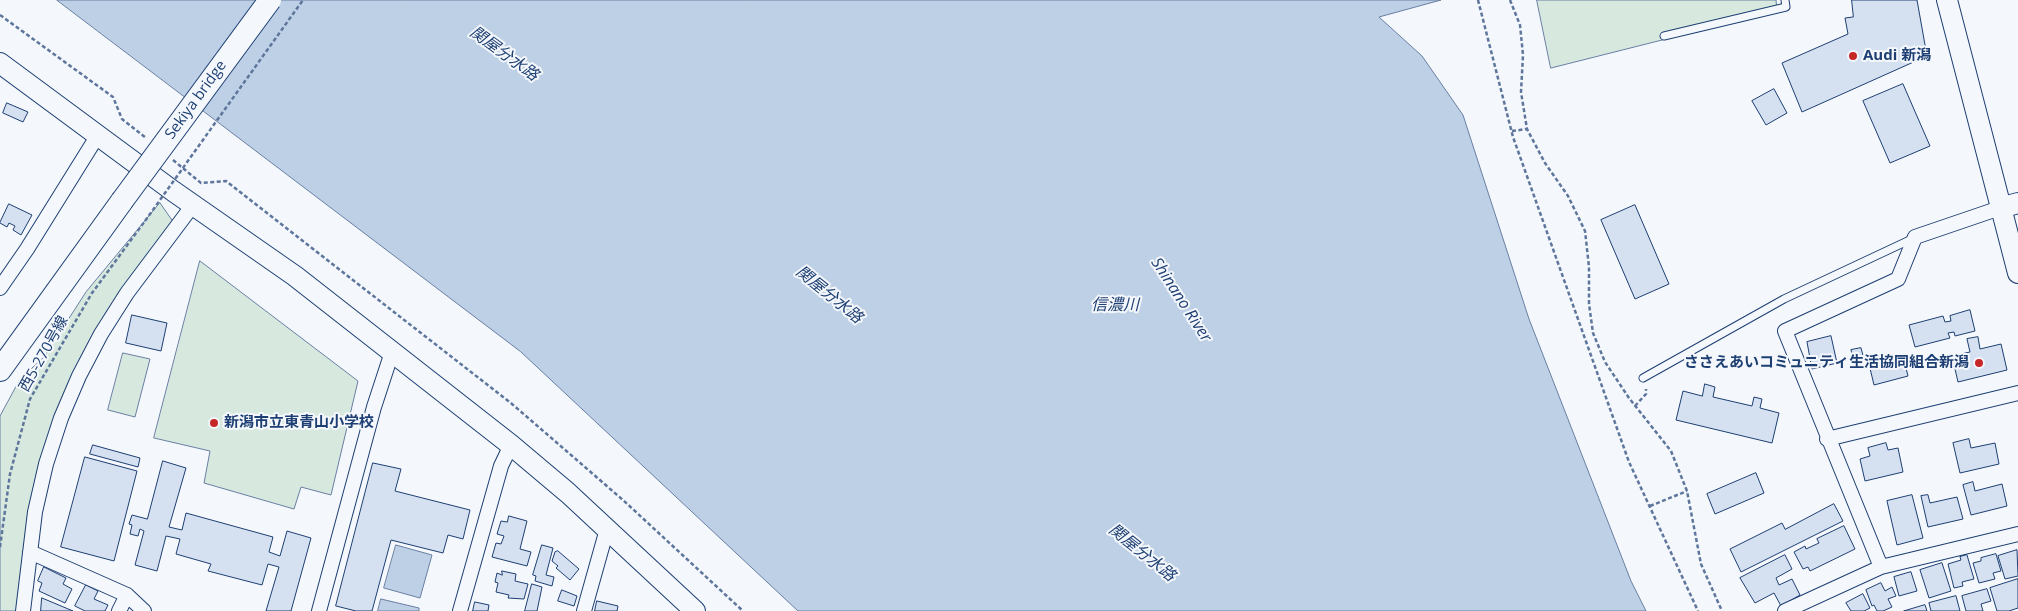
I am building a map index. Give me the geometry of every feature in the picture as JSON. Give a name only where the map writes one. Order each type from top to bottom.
[{"type":"main road","name":"Sekiya bridge","points":[[0,370],[122,200],[270,0]]},
{"type":"street","points":[[1948,0],[2009,205],[2018,274]]},
{"type":"street","points":[[0,63],[192,205],[295,276],[511,445],[695,611]]},
{"type":"street","points":[[0,288],[33,240],[98,136]]},
{"type":"street","points":[[23,611],[35,512],[46,464],[61,418],[79,376],[101,334],[127,293],[192,205]]},
{"type":"street","points":[[1880,567],[1785,331],[1898,279],[1915,237],[2009,205]]},
{"type":"street","points":[[319,611],[374,407],[392,352]]},
{"type":"street","points":[[1827,439],[2018,393]]},
{"type":"street","points":[[460,611],[502,466],[511,445]]},
{"type":"street","points":[[584,611],[606,529]]},
{"type":"street","points":[[1785,611],[1880,567],[2018,534]]},
{"type":"street","points":[[30,552],[127,595],[144,611]]},
{"type":"street","points":[[119,611],[127,595]]},
{"type":"lane","points":[[1664,36],[1786,7],[1785,0]]},
{"type":"lane","points":[[1644,378],[1784,299],[1915,237]]},
{"type":"path","name":"西5-270号線","points":[[0,547],[10,474],[30,399],[92,293],[303,0]]},
{"type":"path","points":[[1478,0],[1512,132],[1629,462],[1698,611]]},
{"type":"path","points":[[1510,0],[1520,25],[1523,55],[1521,92],[1527,128],[1545,163],[1568,196],[1585,232],[1593,333],[1605,362],[1635,406],[1671,451],[1687,491],[1701,564],[1722,611]]},
{"type":"path","points":[[0,15],[113,97],[122,120],[151,142]]},
{"type":"path","points":[[1512,132],[1527,128]]},
{"type":"path","points":[[173,160],[202,183],[226,181],[512,404],[623,500],[743,611]]},
{"type":"path","points":[[1635,406],[1646,394],[1647,385],[1644,378]]},
{"type":"path","points":[[1650,506],[1687,491]]},
{"type":"shaded area","points":[[1537,0],[1776,0],[1777,11],[1551,68]]},
{"type":"shaded area","points":[[160,203],[174,223],[59,417],[19,611],[0,611],[0,416],[20,379],[44,357],[86,292]]},
{"type":"shaded area","points":[[200,261],[358,381],[331,495],[301,487],[294,509],[204,483],[210,451],[154,438]]},
{"type":"shaded area","points":[[123,353],[150,359],[135,417],[108,410]]},
{"type":"water","name":"信濃川","points":[[57,0],[1441,0],[1379,17],[1422,56],[1463,115],[1529,319],[1631,581],[1646,611],[798,611],[521,352]]},
{"type":"water","points":[[396,545],[432,555],[420,598],[384,588]]},
{"type":"water","points":[[381,599],[419,608],[419,611],[378,611]]},
{"type":"building","points":[[1852,0],[1917,0],[1927,56],[1802,112],[1782,63],[1848,34],[1845,18],[1853,17]]},
{"type":"building","points":[[1903,84],[1930,146],[1890,163],[1863,101]]},
{"type":"building","points":[[1774,89],[1787,113],[1766,125],[1752,101]]},
{"type":"building","points":[[7,103],[28,112],[23,122],[3,113]]},
{"type":"building","points":[[9,204],[32,215],[21,235],[13,230],[15,226],[9,223],[7,227],[0,223]]},
{"type":"building","points":[[1635,205],[1669,284],[1635,299],[1601,220]]},
{"type":"building","points":[[1970,310],[1975,331],[1955,336],[1954,332],[1948,333],[1950,338],[1915,347],[1909,325],[1943,316],[1945,322],[1951,321],[1950,316]]},
{"type":"building","points":[[132,315],[167,323],[161,351],[126,343]]},
{"type":"building","points":[[1831,336],[1837,363],[1812,369],[1807,342]]},
{"type":"building","name":"ささえあいコミュニティ生活協同組合新潟","points":[[1978,337],[1980,349],[2001,344],[2007,370],[1958,382],[1952,356],[1970,352],[1967,339]]},
{"type":"building","points":[[1861,348],[1864,359],[1854,361],[1851,350]]},
{"type":"building","points":[[1903,356],[1908,376],[1874,385],[1869,364]]},
{"type":"building","points":[[1705,384],[1715,387],[1713,397],[1752,406],[1754,397],[1762,399],[1760,408],[1779,413],[1772,443],[1676,420],[1683,391],[1702,396]]},
{"type":"building","points":[[1969,439],[1971,448],[1995,443],[1999,464],[1960,473],[1953,443]]},
{"type":"building","points":[[1886,443],[1888,450],[1898,448],[1903,472],[1865,481],[1860,459],[1870,456],[1868,448]]},
{"type":"building","points":[[93,445],[140,458],[138,467],[90,454]]},
{"type":"building","points":[[85,457],[137,471],[114,561],[61,547]]},
{"type":"building","points":[[163,461],[186,468],[169,527],[182,530],[186,513],[273,537],[269,552],[280,556],[287,531],[311,538],[291,611],[266,611],[279,567],[268,564],[262,585],[208,571],[211,564],[176,554],[180,539],[166,536],[157,571],[135,565],[144,531],[140,529],[138,536],[130,534],[132,525],[129,524],[132,515],[147,519]]},
{"type":"building","points":[[373,463],[401,469],[395,491],[470,510],[463,539],[448,535],[443,553],[391,540],[372,611],[356,611],[336,606]]},
{"type":"building","points":[[1756,473],[1764,493],[1715,514],[1707,494]]},
{"type":"building","points":[[1973,482],[1975,491],[2002,484],[2007,506],[1971,515],[1963,485]]},
{"type":"building","points":[[1912,495],[1923,538],[1897,545],[1887,501]]},
{"type":"building","points":[[1928,495],[1930,503],[1957,497],[1963,519],[1928,527],[1921,496]]},
{"type":"building","points":[[1834,504],[1843,521],[1741,572],[1730,549],[1782,523],[1785,529]]},
{"type":"building","points":[[509,516],[527,521],[520,549],[531,552],[527,566],[492,557],[496,543],[501,544],[504,536],[497,534],[501,521],[507,522]]},
{"type":"building","points":[[1844,526],[1855,549],[1810,571],[1808,567],[1803,569],[1794,552],[1805,546],[1806,549],[1819,543],[1817,539]]},
{"type":"building","points":[[542,545],[553,548],[546,575],[554,577],[552,586],[535,581],[536,576],[533,575]]},
{"type":"building","points":[[2017,550],[2018,576],[2005,579],[1998,556]]},
{"type":"building","points":[[558,551],[579,569],[570,580],[556,568],[558,566],[552,561],[555,552]]},
{"type":"building","points":[[1996,554],[2001,571],[1993,573],[1995,579],[1979,583],[1973,563],[1981,561],[1981,558]]},
{"type":"building","points":[[1785,555],[1792,569],[1776,578],[1779,585],[1792,579],[1800,595],[1781,606],[1774,593],[1755,603],[1740,578]]},
{"type":"building","points":[[1967,555],[1974,579],[1962,582],[1963,586],[1954,588],[1948,564],[1961,560],[1960,557]]},
{"type":"building","points":[[1942,563],[1951,591],[1929,598],[1920,570]]},
{"type":"building","points":[[44,567],[66,578],[63,584],[72,589],[65,603],[39,591],[42,583],[38,581]]},
{"type":"building","points":[[502,571],[516,574],[515,581],[528,584],[524,599],[508,598],[509,595],[496,592],[498,583],[495,582],[497,573],[502,575]]},
{"type":"building","points":[[1911,572],[1917,591],[1899,596],[1894,577]]},
{"type":"building","points":[[2018,579],[2018,608],[2009,611],[1997,611],[1990,588]]},
{"type":"building","points":[[1881,583],[1885,591],[1892,587],[1896,596],[1888,599],[1892,607],[1883,611],[1877,611],[1874,605],[1872,606],[1866,590]]},
{"type":"building","points":[[532,584],[542,587],[537,611],[525,611]]},
{"type":"building","points":[[86,585],[98,591],[94,599],[108,605],[105,611],[85,611],[75,606]]},
{"type":"building","points":[[1987,589],[1991,601],[1981,604],[1983,611],[1966,611],[1962,596]]},
{"type":"building","points":[[562,590],[577,596],[574,606],[558,601]]},
{"type":"building","points":[[1863,594],[1870,608],[1864,611],[1851,611],[1846,603]]},
{"type":"building","points":[[1956,596],[1960,611],[1931,611],[1929,603]]},
{"type":"building","points":[[42,598],[73,611],[41,611]]},
{"type":"building","points":[[597,601],[618,606],[617,611],[595,611]]},
{"type":"building","points":[[475,602],[489,605],[488,611],[473,611]]},
{"type":"building","points":[[1925,605],[1927,611],[1904,611]]},
{"type":"place","name":"Audi 新潟","points":[[1853,56]]},
{"type":"place","name":"ささえあいコミュニティ生活協同組合新潟","points":[[1979,363]]},
{"type":"place","name":"新潟市立東青山小学校","points":[[214,423]]},
{"type":"water label","name":"関屋分水路","points":[[504,54]]},
{"type":"water label","name":"関屋分水路","points":[[829,295]]},
{"type":"water label","name":"Shinano River","points":[[1181,300]]},
{"type":"water label","name":"関屋分水路","points":[[1142,553]]}]
